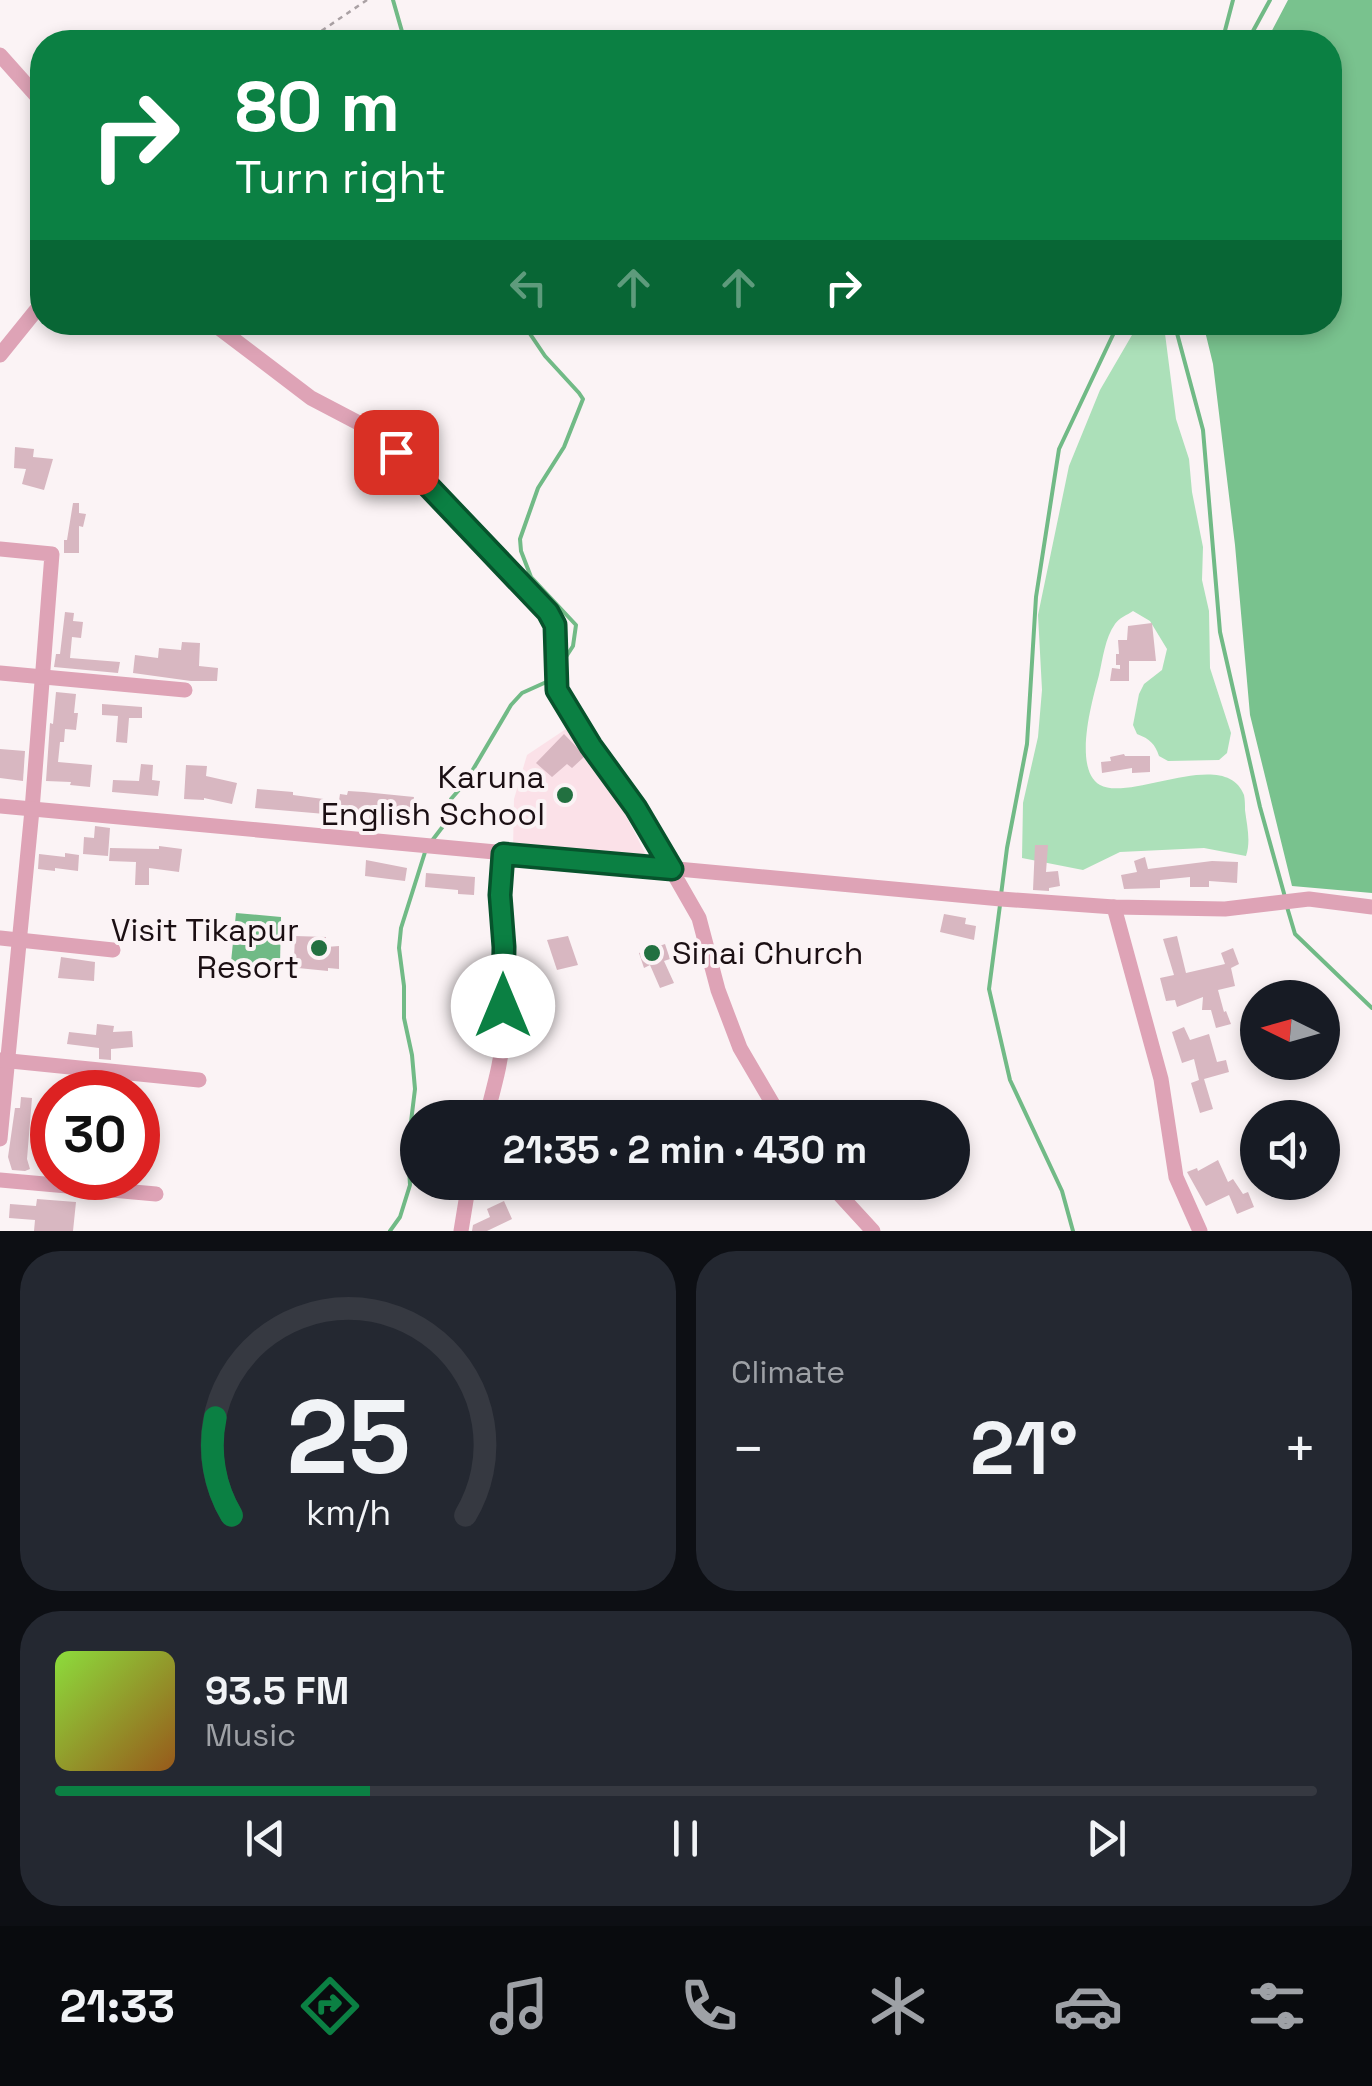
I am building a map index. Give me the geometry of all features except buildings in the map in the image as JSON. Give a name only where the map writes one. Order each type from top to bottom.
[{"type":"street","points":[[0,55],[30,89]]},
{"type":"street","points":[[0,355],[30,318]]},
{"type":"street","points":[[229,335],[311,398],[374,431],[548,612],[555,625],[557,690],[636,808],[699,918],[718,990],[740,1048],[770,1100]]},
{"type":"street","points":[[0,549],[52,554],[0,1139]]},
{"type":"street","points":[[0,673],[184,690]]},
{"type":"street","points":[[0,806],[1001,899],[1225,909],[1309,899],[1372,907]]},
{"type":"street","points":[[490,1100],[503,1036],[503,854]]},
{"type":"street","points":[[1114,907],[1160,1078],[1176,1177],[1200,1231]]},
{"type":"street","points":[[0,938],[113,950]]},
{"type":"street","points":[[4,1061],[199,1080]]},
{"type":"street","points":[[0,1180],[30,1183]]},
{"type":"street","points":[[461,1231],[465,1200]]},
{"type":"street","points":[[845,1200],[873,1231]]},
{"type":"path","points":[[323,30],[367,0]]},
{"type":"shaded area","points":[[1288,0],[1372,0],[1372,893],[1292,886],[1250,715],[1235,545],[1213,364],[1206,335],[1342,335],[1342,30],[1272,30]]},
{"type":"shaded area","points":[[1132,335],[1165,335],[1176,419],[1189,459],[1203,547],[1210,668],[1231,733],[1227,753],[1219,760],[1168,761],[1159,756],[1151,742],[1137,734],[1133,725],[1139,694],[1144,684],[1162,670],[1167,649],[1150,621],[1133,611],[1117,622],[1107,642],[1089,716],[1087,764],[1100,785],[1114,788],[1198,775],[1218,775],[1234,781],[1244,795],[1246,856],[1204,848],[1120,852],[1083,870],[1022,858],[1023,803],[1038,737],[1042,690],[1038,615],[1069,466],[1100,390]]},
{"type":"shaded area","name":"Karuna English School","points":[[569,727],[613,790],[648,859],[513,851],[514,799],[527,755]]},
{"type":"shaded area","points":[[236,913],[281,917],[280,964],[231,962]]},
{"type":"waterway","points":[[393,0],[402,30]]},
{"type":"waterway","points":[[1225,30],[1233,0]]},
{"type":"waterway","points":[[1254,30],[1270,0]]},
{"type":"waterway","points":[[531,335],[583,399],[564,447],[538,488],[520,539],[531,577],[576,625],[573,646],[562,663]]},
{"type":"waterway","points":[[1001,895],[1027,744],[1036,597],[1059,449],[1113,335]]},
{"type":"waterway","points":[[1177,335],[1203,430],[1220,632],[1285,897]]},
{"type":"waterway","points":[[431,842],[447,821],[451,799],[465,783],[511,705],[522,693],[553,679]]},
{"type":"waterway","points":[[390,1231],[400,1217],[410,1185],[404,1148],[415,1089],[399,948],[401,928],[426,849]]},
{"type":"waterway","points":[[1000,905],[989,989],[1010,1080],[1062,1191],[1073,1231]]},
{"type":"waterway","points":[[1287,907],[1295,934],[1372,1008]]},
{"type":"place","name":"Karuna English School","points":[[565,795]]},
{"type":"place","name":"Visit Tikapur Resort","points":[[319,948]]},
{"type":"place","name":"Sinai Church","points":[[652,953]]},
{"type":"route","points":[[396,452],[548,612],[555,625],[557,690],[672,869],[503,854],[503,1006]]}]
